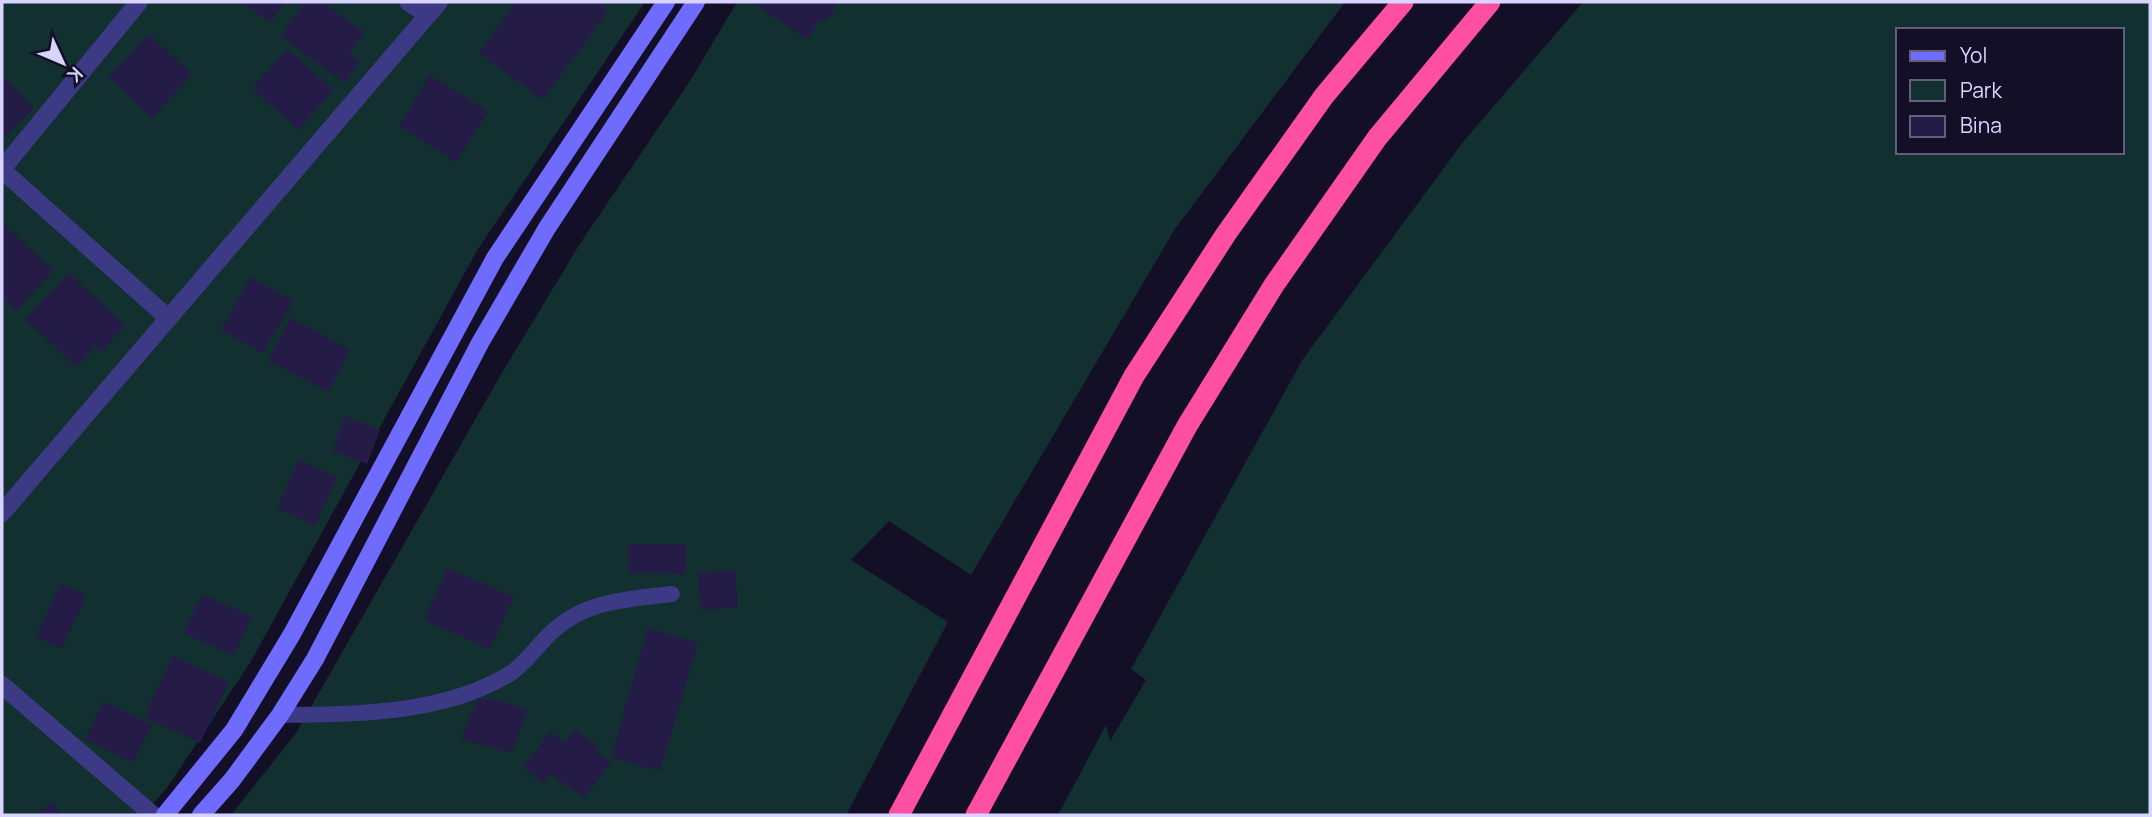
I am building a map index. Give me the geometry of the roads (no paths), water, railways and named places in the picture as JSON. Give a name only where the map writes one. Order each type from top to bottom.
[{"type":"highway","points":[[899,815],[1133,376],[1226,234],[1324,96],[1403,2]]},
{"type":"highway","points":[[976,815],[1186,426],[1273,285],[1377,138],[1490,2]]},
{"type":"main road","points":[[165,815],[234,730],[292,634],[495,258],[666,2]]},
{"type":"main road","points":[[201,815],[232,780],[280,715],[316,659],[480,343],[547,228],[696,2]]},
{"type":"street","points":[[139,2],[2,169],[167,317]]},
{"type":"street","points":[[2,513],[433,8],[408,2]]},
{"type":"street","points":[[2,685],[153,815]]},
{"type":"lane","points":[[280,715],[410,709],[477,691],[510,674],[531,656],[553,631],[578,612],[607,602],[672,594]]}]
